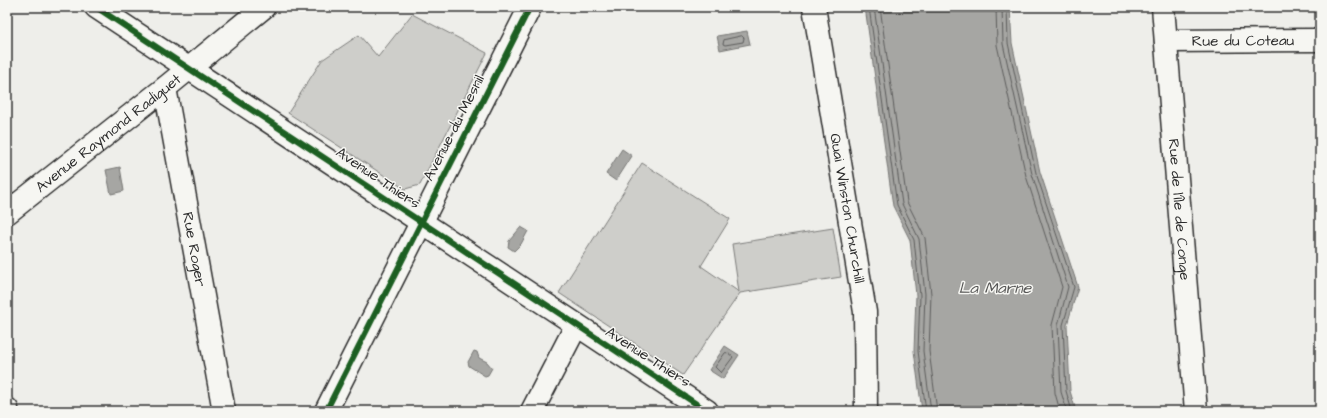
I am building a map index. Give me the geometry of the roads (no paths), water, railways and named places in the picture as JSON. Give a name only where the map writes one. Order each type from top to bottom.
[{"type":"street","name":"Avenue Thiers","points":[[96,7],[576,326],[707,411]]},
{"type":"street","name":"Avenue Raymond Radiguet","points":[[7,213],[165,88],[264,7]]},
{"type":"street","name":"Avenue du Mesnil","points":[[326,411],[530,7]]},
{"type":"street","name":"Quai Winston Churchill","points":[[814,7],[865,312],[866,411]]},
{"type":"street","name":"Rue de l'Île de Conge","points":[[1163,7],[1196,411]]},
{"type":"street","name":"Rue du Coteau","points":[[1166,42],[1320,40]]},
{"type":"street","name":"Rue Roger","points":[[165,88],[224,411]]},
{"type":"street","points":[[532,411],[576,326]]},
{"type":"water","name":"La Marne","points":[[865,7],[1010,7],[1012,43],[1040,172],[1078,287],[1067,325],[1070,391],[1076,411],[922,411],[914,351],[916,295],[910,240],[893,206]]},
{"type":"water","points":[[747,31],[750,44],[720,50],[717,36]]},
{"type":"water","points":[[622,149],[632,156],[616,181],[606,174]]},
{"type":"water","points":[[120,167],[124,191],[111,194],[106,170]]},
{"type":"water","points":[[521,227],[528,231],[521,244],[514,251],[508,247],[509,241]]},
{"type":"water","points":[[725,346],[739,355],[723,379],[709,370]]},
{"type":"water","points":[[474,351],[477,352],[479,358],[487,362],[492,368],[488,375],[485,376],[469,366],[468,362]]}]
